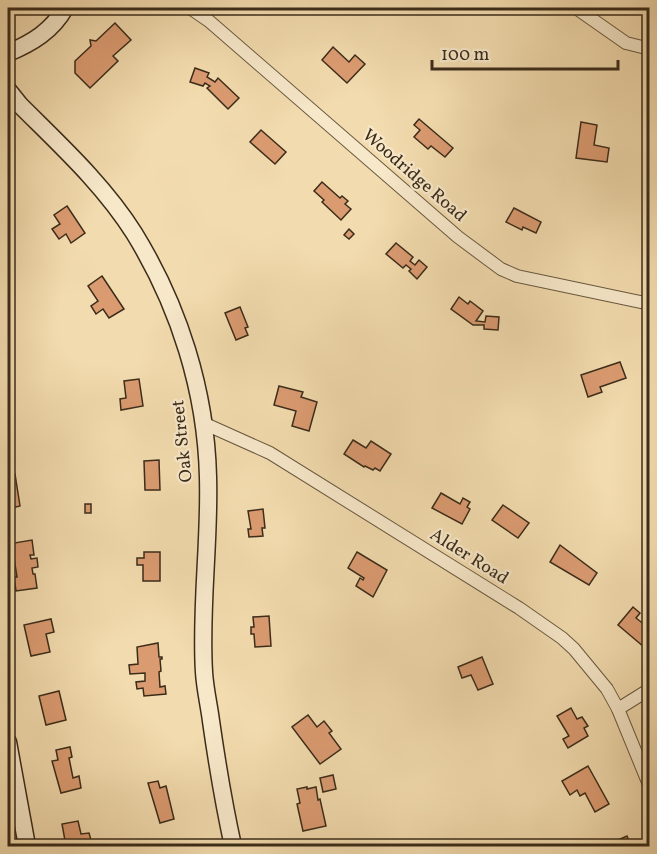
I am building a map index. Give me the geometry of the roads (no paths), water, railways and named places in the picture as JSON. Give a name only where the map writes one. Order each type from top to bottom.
[{"type":"street","points":[[8,53],[45,33],[65,8]]},
{"type":"street","name":"Woodridge Road","points":[[190,8],[209,21],[458,237],[501,269],[517,276],[650,304]]},
{"type":"street","points":[[576,8],[626,43],[650,49]]},
{"type":"street","name":"Oak Street","points":[[8,90],[105,192],[134,234],[167,297],[187,346],[197,386],[208,476],[203,621],[204,674],[232,846]]},
{"type":"street","name":"Alder Road","points":[[202,423],[270,453],[519,608],[562,638],[595,672],[618,709],[650,788]]},
{"type":"street","points":[[618,709],[650,688]]},
{"type":"street","points":[[8,742],[27,846]]}]
